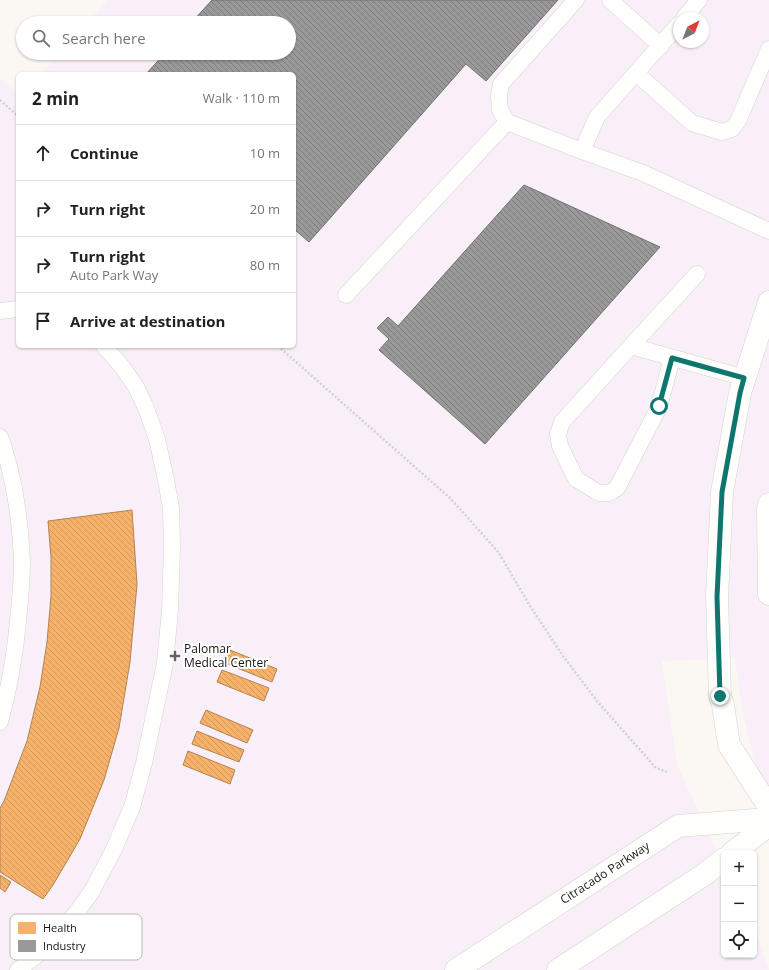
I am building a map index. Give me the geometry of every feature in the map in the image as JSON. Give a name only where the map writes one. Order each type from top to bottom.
[{"type":"main road","points":[[769,302],[738,399],[722,492],[717,597],[720,696],[730,745],[769,807]]},
{"type":"main road","points":[[769,504],[769,594]]},
{"type":"main road","name":"Citracado Parkway","points":[[456,970],[678,826],[769,819]]},
{"type":"main road","points":[[736,850],[769,825]]},
{"type":"main road","points":[[558,970],[705,874],[721,861]]},
{"type":"lane","points":[[576,0],[501,84],[500,110],[507,122],[643,173],[769,231]]},
{"type":"lane","points":[[610,0],[661,46]]},
{"type":"lane","points":[[689,12],[699,0]]},
{"type":"lane","points":[[582,151],[597,117],[673,31]]},
{"type":"lane","points":[[636,73],[692,123],[722,132],[732,129],[738,121],[769,49]]},
{"type":"lane","points":[[346,295],[507,122]]},
{"type":"lane","points":[[672,358],[659,406],[618,488],[609,493],[599,493],[576,479],[560,446],[558,434],[562,422],[697,274]]},
{"type":"lane","points":[[0,311],[16,309]]},
{"type":"lane","points":[[631,346],[744,378]]},
{"type":"lane","points":[[75,914],[92,891],[114,849],[132,807],[144,763],[165,664],[170,610],[172,546],[171,508],[157,439],[146,408],[136,387],[123,368],[106,348]]},
{"type":"lane","points":[[0,437],[14,485],[22,563],[16,643],[4,709],[0,722]]},
{"type":"lane","points":[[18,970],[31,960]]},
{"type":"path","points":[[0,100],[16,114]]},
{"type":"path","points":[[280,348],[450,498],[499,553],[530,606],[556,646],[597,701],[656,768],[667,772]]},
{"type":"shaded area","points":[[108,0],[769,0],[769,802],[754,759],[742,710],[735,658],[662,661],[677,765],[721,859],[721,958],[757,958],[757,937],[769,970],[0,970],[0,78],[16,92],[16,348],[296,348],[296,72],[43,72],[54,60],[296,60],[296,16],[93,16]]},
{"type":"building: Health","points":[[132,510],[137,584],[130,662],[119,728],[104,780],[80,839],[43,899],[0,872],[0,808],[27,741],[40,687],[47,642],[51,596],[51,557],[48,521]]},
{"type":"building: Health","points":[[230,650],[277,669],[272,682],[225,663]]},
{"type":"building: Health","points":[[222,670],[269,688],[264,701],[217,682]]},
{"type":"building: Health","points":[[206,710],[253,730],[247,743],[200,723]]},
{"type":"building: Health","points":[[197,731],[244,750],[239,762],[192,744]]},
{"type":"building: Health","points":[[188,751],[235,770],[230,784],[183,765]]},
{"type":"building: Health","points":[[0,875],[11,882],[5,892],[0,888]]},
{"type":"building: Industry","points":[[212,0],[558,0],[486,81],[466,64],[309,242],[296,231],[296,72],[148,72],[159,60],[296,60],[296,16],[197,16]]},
{"type":"building: Industry","points":[[524,185],[660,247],[485,444],[379,350],[389,339],[377,328],[388,317],[398,326]]},
{"type":"place","name":"Palomar Medical Center","points":[[175,656]]},
{"type":"route","points":[[659,406],[672,358],[744,378],[722,492],[717,597],[720,696]]}]
